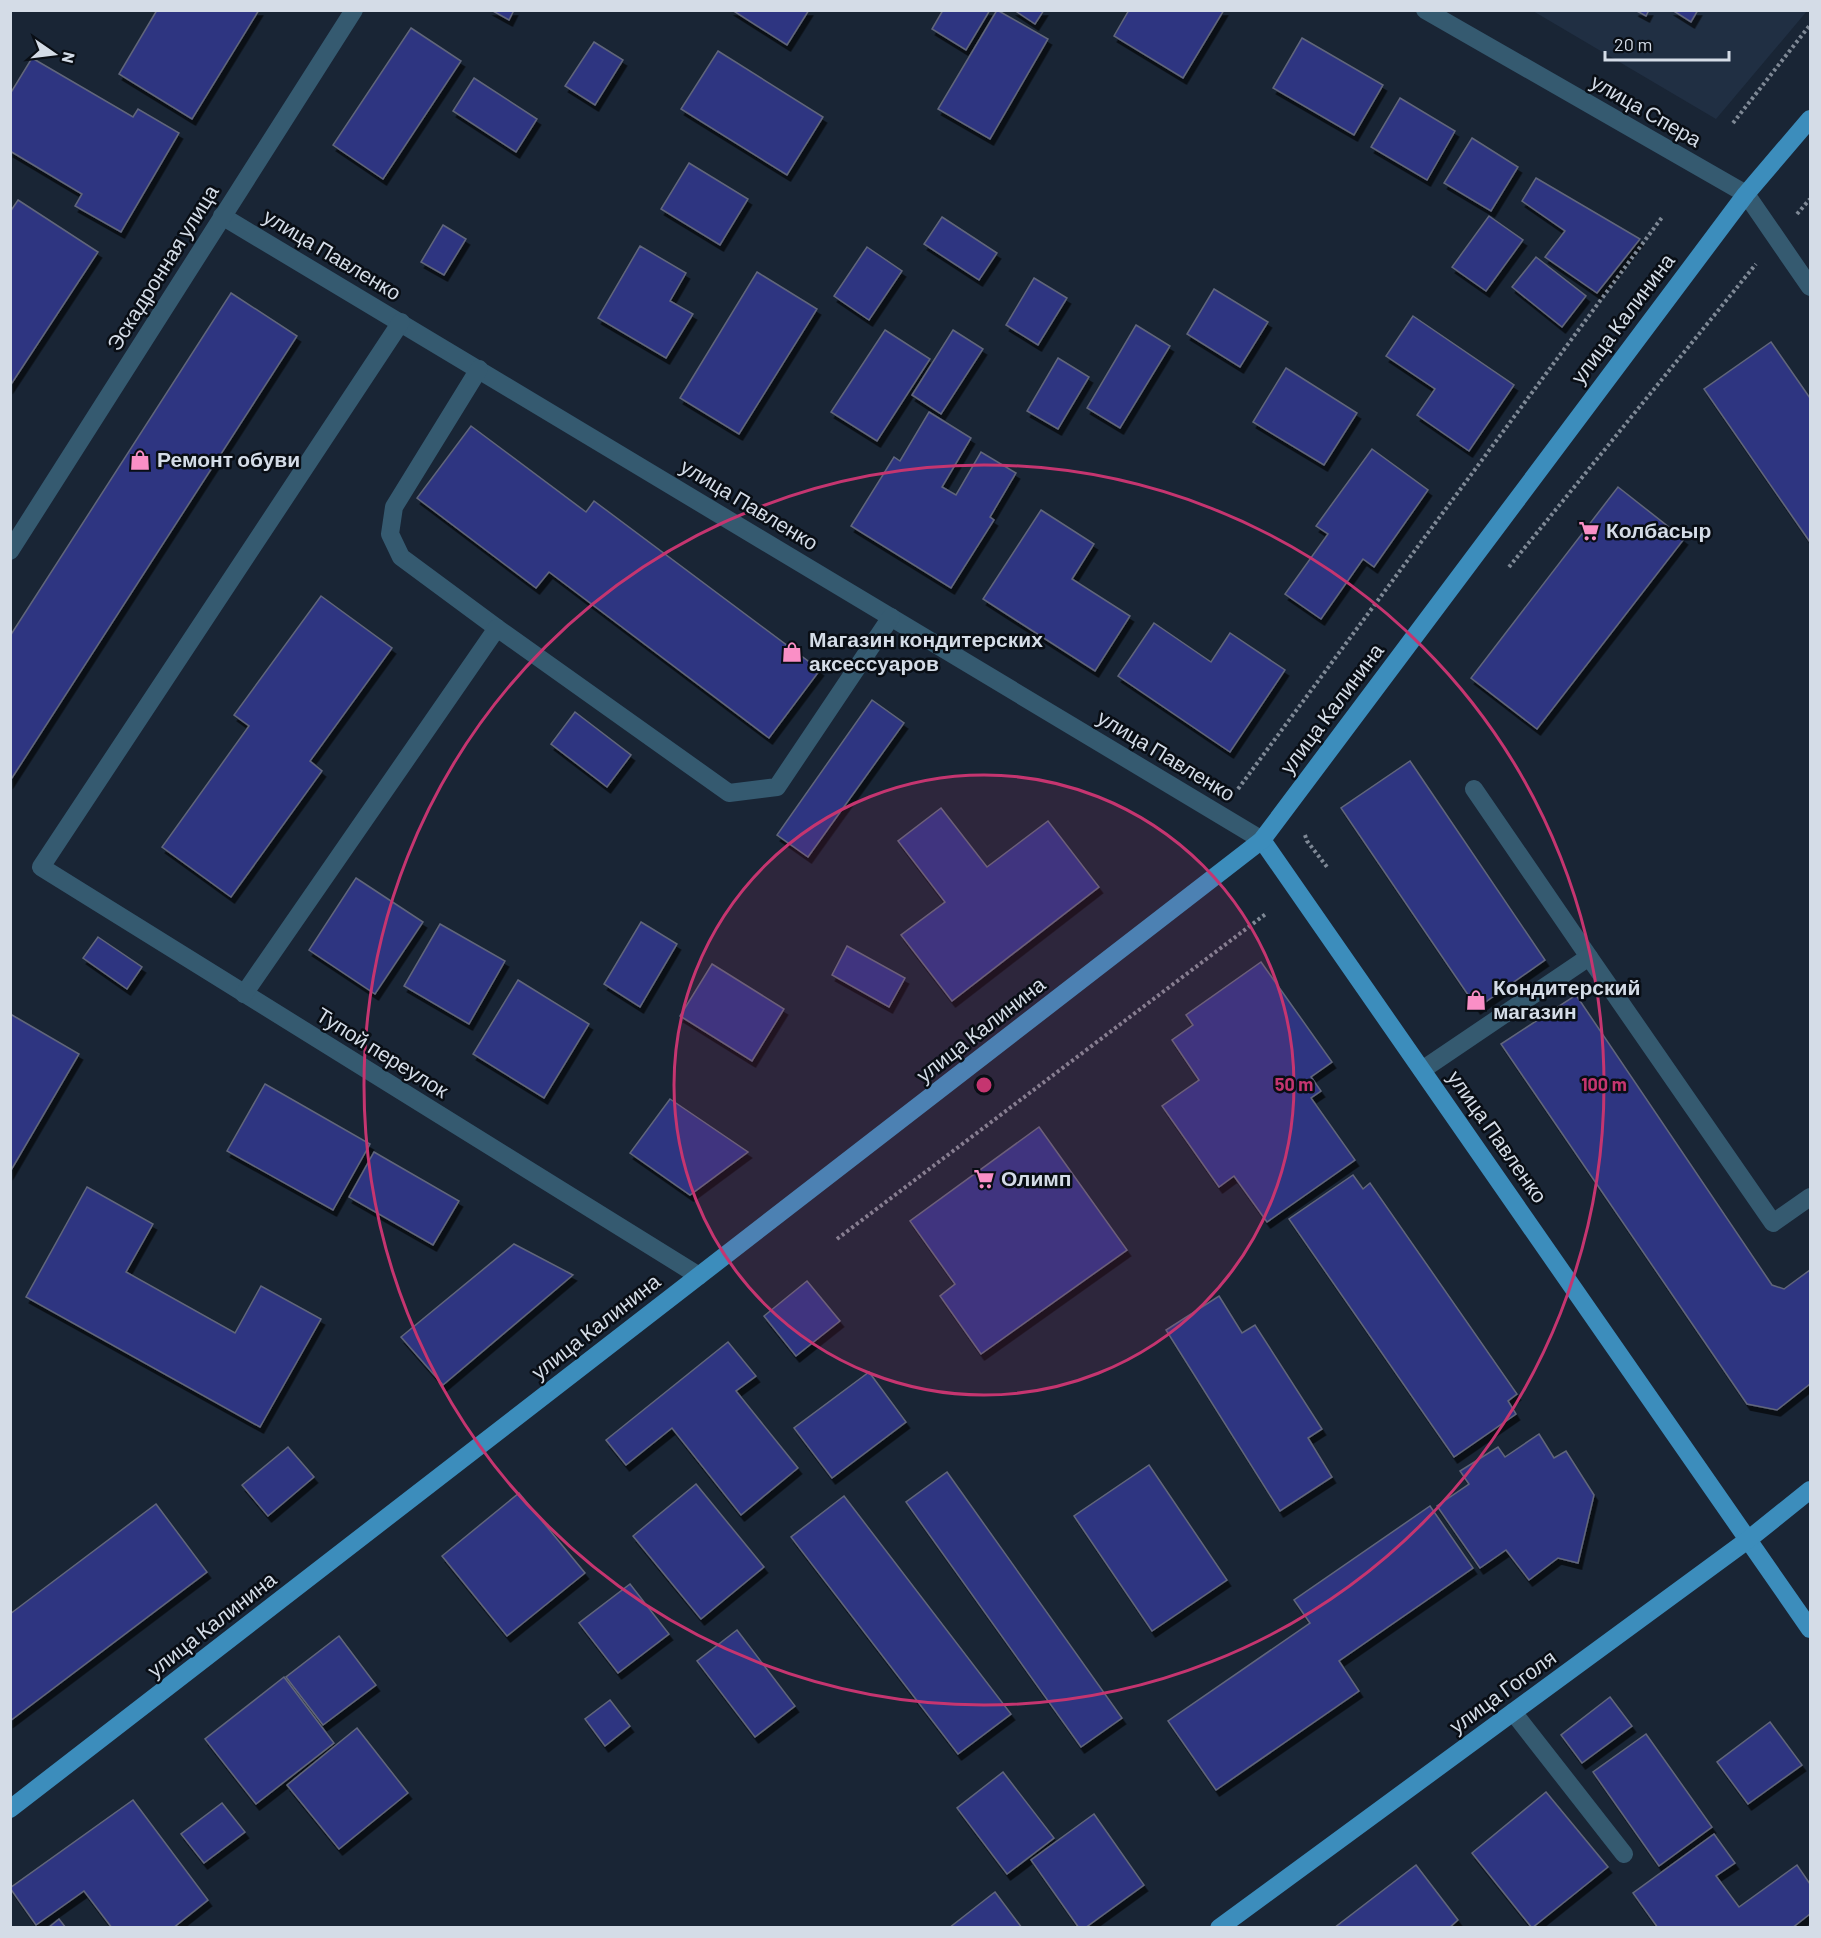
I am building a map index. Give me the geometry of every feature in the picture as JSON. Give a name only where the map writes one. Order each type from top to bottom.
[{"type":"main road","name":"улица Калинина","points":[[10,1809],[1262,840],[1746,194],[1810,119]]},
{"type":"main road","name":"улица Павленко","points":[[1262,840],[1810,1629]]},
{"type":"main road","name":"улица Гоголя","points":[[1219,1928],[1749,1539],[1810,1490]]},
{"type":"street","name":"Эскадронная улица","points":[[10,551],[354,10]]},
{"type":"street","name":"улица Спера","points":[[1425,10],[1746,194],[1810,287]]},
{"type":"street","name":"улица Павленко","points":[[222,216],[1262,840]]},
{"type":"street","name":"Тупой переулок","points":[[401,322],[41,867],[699,1276]]},
{"type":"street","points":[[479,369],[394,507],[390,534],[400,557],[729,793],[777,787],[891,617]]},
{"type":"street","points":[[244,994],[497,628]]},
{"type":"street","points":[[1474,789],[1773,1223],[1810,1197]]},
{"type":"street","points":[[1422,1070],[1589,957]]},
{"type":"street","points":[[1513,1712],[1624,1854]]},
{"type":"path","points":[[1733,123],[1810,25]]},
{"type":"path","points":[[1505,572],[1810,199]]},
{"type":"path","points":[[1220,814],[1662,216]]},
{"type":"path","points":[[1303,826],[1306,841],[1327,867]]},
{"type":"path","points":[[837,1239],[1267,913]]},
{"type":"shaded area","points":[[1533,11],[1807,11],[1716,119]]},
{"type":"building","points":[[157,10],[259,10],[192,119],[119,74]]},
{"type":"building","points":[[491,10],[514,10],[509,20]]},
{"type":"building","points":[[732,10],[809,10],[787,45]]},
{"type":"building","points":[[943,10],[990,10],[966,50],[932,29]]},
{"type":"building","points":[[997,10],[1048,39],[990,139],[938,109]]},
{"type":"building","points":[[1014,10],[1044,10],[1035,24]]},
{"type":"building","points":[[1129,10],[1224,10],[1183,78],[1114,36]]},
{"type":"building","points":[[1635,10],[1649,10],[1646,16]]},
{"type":"building","points":[[1672,10],[1698,10],[1691,22]]},
{"type":"building","points":[[411,28],[461,61],[383,179],[333,145]]},
{"type":"building","points":[[1302,38],[1383,85],[1354,135],[1273,88]]},
{"type":"building","points":[[594,42],[623,60],[595,105],[565,86]]},
{"type":"building","points":[[718,51],[823,117],[787,175],[681,109]]},
{"type":"building","points":[[32,58],[133,117],[138,109],[179,133],[121,232],[75,206],[82,194],[10,151],[10,94]]},
{"type":"building","points":[[474,78],[537,119],[516,152],[453,111]]},
{"type":"building","points":[[1400,98],[1455,131],[1427,180],[1371,147]]},
{"type":"building","points":[[1472,138],[1518,167],[1491,211],[1444,183]]},
{"type":"building","points":[[689,163],[748,199],[720,245],[661,209]]},
{"type":"building","points":[[1536,178],[1640,239],[1597,293],[1545,257],[1565,231],[1522,201]]},
{"type":"building","points":[[18,200],[98,252],[10,386],[10,212]]},
{"type":"building","points":[[1489,216],[1523,240],[1486,291],[1452,267]]},
{"type":"building","points":[[942,217],[997,253],[979,280],[924,244]]},
{"type":"building","points":[[443,225],[466,239],[444,275],[421,262]]},
{"type":"building","points":[[640,246],[686,273],[670,301],[693,314],[666,358],[598,318]]},
{"type":"building","points":[[867,247],[902,271],[869,320],[834,296]]},
{"type":"building","points":[[1536,257],[1586,296],[1562,327],[1512,287]]},
{"type":"building","points":[[757,272],[817,309],[739,434],[680,398]]},
{"type":"building","points":[[1034,278],[1067,298],[1038,345],[1006,325]]},
{"type":"building","points":[[1214,289],[1268,322],[1240,367],[1187,334]]},
{"type":"building","points":[[231,293],[297,336],[10,781],[10,636]]},
{"type":"building","points":[[1413,316],[1514,385],[1469,451],[1417,415],[1435,389],[1386,356]]},
{"type":"building","points":[[1136,325],[1170,346],[1120,428],[1087,408]]},
{"type":"building","points":[[885,330],[930,359],[877,441],[831,412]]},
{"type":"building","points":[[953,330],[983,349],[941,414],[912,395]]},
{"type":"building","points":[[1771,342],[1810,398],[1810,542],[1704,389]]},
{"type":"building","points":[[1058,358],[1089,377],[1058,429],[1027,411]]},
{"type":"building","points":[[1286,368],[1357,413],[1324,465],[1253,422]]},
{"type":"building","points":[[929,412],[971,438],[942,487],[956,495],[981,452],[1016,473],[990,517],[994,520],[951,588],[851,526],[894,457],[900,461]]},
{"type":"building","points":[[471,426],[586,512],[594,501],[820,670],[769,738],[549,572],[536,588],[417,498]]},
{"type":"building","points":[[1372,449],[1428,490],[1374,567],[1363,559],[1321,619],[1285,594],[1328,534],[1316,526]]},
{"type":"building","points":[[1618,487],[1684,539],[1537,729],[1471,678]]},
{"type":"building","points":[[1041,510],[1094,544],[1072,579],[1130,616],[1095,671],[983,599]]},
{"type":"building","points":[[321,596],[392,648],[310,761],[322,771],[231,897],[162,847],[249,726],[234,715]]},
{"type":"building","points":[[1154,623],[1211,662],[1230,633],[1285,670],[1230,752],[1118,676]]},
{"type":"building","points":[[872,700],[904,723],[808,857],[777,835]]},
{"type":"building","points":[[575,712],[631,755],[607,787],[551,744]]},
{"type":"building","points":[[1410,761],[1545,960],[1477,1008],[1341,808]]},
{"type":"building","points":[[941,808],[987,867],[1048,821],[1099,887],[952,1001],[901,935],[945,902],[898,841]]},
{"type":"building","points":[[356,878],[423,922],[375,994],[309,950]]},
{"type":"building","points":[[641,922],[677,944],[640,1007],[604,984]]},
{"type":"building","points":[[440,924],[505,961],[469,1024],[404,986]]},
{"type":"building","points":[[98,937],[142,967],[127,989],[83,958]]},
{"type":"building","points":[[847,946],[905,978],[889,1007],[832,975]]},
{"type":"building","points":[[1261,962],[1332,1062],[1311,1077],[1321,1091],[1311,1098],[1355,1160],[1267,1222],[1234,1176],[1219,1187],[1162,1106],[1199,1080],[1172,1040],[1193,1025],[1186,1015]]},
{"type":"building","points":[[712,964],[784,1009],[752,1061],[680,1016]]},
{"type":"building","points":[[518,980],[589,1024],[544,1098],[473,1054]]},
{"type":"building","points":[[1576,995],[1772,1285],[1784,1289],[1810,1270],[1810,1384],[1777,1410],[1747,1404],[1501,1044]]},
{"type":"building","points":[[12,1015],[79,1054],[10,1172],[10,1017]]},
{"type":"building","points":[[265,1084],[370,1144],[333,1210],[227,1151]]},
{"type":"building","points":[[670,1099],[748,1152],[690,1195],[630,1153]]},
{"type":"building","points":[[1039,1127],[1127,1250],[981,1354],[940,1296],[955,1284],[910,1221]]},
{"type":"building","points":[[374,1152],[459,1201],[433,1245],[349,1197]]},
{"type":"building","points":[[1353,1175],[1363,1189],[1370,1183],[1517,1394],[1508,1401],[1516,1414],[1454,1457],[1289,1219]]},
{"type":"building","points":[[87,1187],[153,1224],[126,1272],[235,1333],[261,1286],[321,1319],[260,1427],[26,1297]]},
{"type":"building","points":[[514,1244],[573,1275],[443,1385],[401,1337]]},
{"type":"building","points":[[807,1281],[840,1321],[796,1356],[764,1316]]},
{"type":"building","points":[[1219,1296],[1242,1333],[1255,1325],[1322,1429],[1308,1438],[1332,1477],[1280,1511],[1166,1330]]},
{"type":"building","points":[[728,1342],[756,1376],[736,1391],[798,1468],[741,1515],[672,1428],[626,1465],[606,1440]]},
{"type":"building","points":[[869,1372],[906,1422],[832,1478],[794,1428]]},
{"type":"building","points":[[1539,1434],[1554,1458],[1566,1451],[1594,1495],[1578,1563],[1558,1558],[1529,1580],[1506,1550],[1480,1568],[1437,1506],[1469,1484],[1460,1471],[1498,1447],[1505,1457]]},
{"type":"building","points":[[288,1447],[314,1477],[268,1516],[242,1485]]},
{"type":"building","points":[[1149,1465],[1227,1580],[1152,1631],[1074,1516]]},
{"type":"building","points":[[947,1472],[1122,1718],[1081,1747],[906,1502]]},
{"type":"building","points":[[696,1484],[764,1567],[701,1619],[633,1536]]},
{"type":"building","points":[[519,1493],[585,1573],[507,1636],[442,1556]]},
{"type":"building","points":[[844,1496],[1011,1714],[958,1754],[791,1537]]},
{"type":"building","points":[[156,1504],[207,1572],[10,1721],[10,1614]]},
{"type":"building","points":[[1430,1506],[1473,1568],[1339,1661],[1359,1691],[1216,1790],[1168,1721],[1310,1623],[1294,1600]]},
{"type":"building","points":[[630,1584],[669,1634],[618,1673],[579,1623]]},
{"type":"building","points":[[737,1630],[795,1706],[755,1737],[697,1661]]},
{"type":"building","points":[[339,1636],[376,1685],[323,1725],[286,1677]]},
{"type":"building","points":[[284,1677],[334,1743],[256,1804],[205,1739]]},
{"type":"building","points":[[1610,1697],[1632,1726],[1582,1763],[1561,1735]]},
{"type":"building","points":[[610,1700],[630,1726],[605,1746],[585,1719]]},
{"type":"building","points":[[1770,1722],[1802,1765],[1748,1804],[1717,1762]]},
{"type":"building","points":[[357,1728],[408,1793],[339,1849],[287,1785]]},
{"type":"building","points":[[1646,1734],[1712,1827],[1659,1866],[1593,1772]]},
{"type":"building","points":[[1003,1772],[1054,1838],[1007,1874],[957,1808]]},
{"type":"building","points":[[1546,1792],[1608,1867],[1532,1928],[1472,1853]]},
{"type":"building","points":[[133,1800],[208,1900],[173,1928],[112,1928],[84,1891],[36,1925],[10,1888]]},
{"type":"building","points":[[222,1803],[245,1832],[204,1863],[181,1834]]},
{"type":"building","points":[[1094,1814],[1144,1885],[1085,1928],[1079,1928],[1031,1860]]},
{"type":"building","points":[[1714,1834],[1735,1863],[1716,1876],[1739,1907],[1797,1865],[1810,1884],[1810,1914],[1792,1928],[1658,1928],[1633,1893]]},
{"type":"building","points":[[1416,1865],[1458,1920],[1449,1928],[1334,1928]]},
{"type":"building","points":[[995,1892],[1022,1928],[949,1928]]},
{"type":"building","points":[[59,1919],[66,1928],[48,1928]]},
{"type":"place","name":"Ремонт обуви","points":[[140,460]]},
{"type":"place","name":"Колбасыр","points":[[1589,531]]},
{"type":"place","name":"Магазин кондитерских аксессуаров","points":[[792,652]]},
{"type":"place","name":"Кондитерский магазин","points":[[1476,1000]]},
{"type":"place","name":"Олимп","points":[[984,1179]]}]
